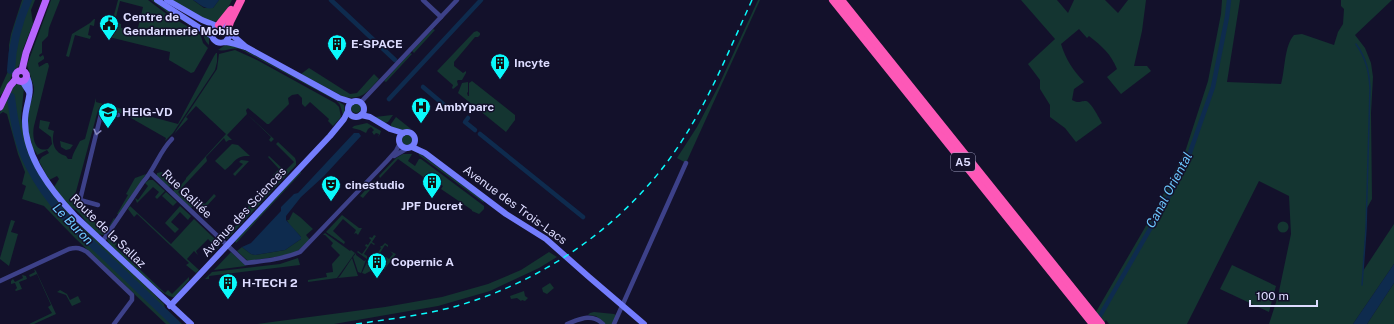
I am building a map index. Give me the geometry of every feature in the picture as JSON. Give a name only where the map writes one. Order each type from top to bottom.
[{"type":"highway","points":[[218,26],[227,16],[236,0]]},
{"type":"highway","points":[[229,31],[230,22],[241,0]]},
{"type":"highway","name":"A5","points":[[833,0],[1093,324]]},
{"type":"highway","name":"A5","points":[[841,0],[1101,324]]},
{"type":"main road","points":[[0,107],[10,86],[22,76],[26,53],[46,0]]},
{"type":"street","points":[[157,0],[212,36],[217,42],[225,42],[246,47]]},
{"type":"street","points":[[167,0],[196,18],[218,26],[223,25],[246,47],[339,98],[349,106],[350,114],[370,117],[390,129],[403,133],[412,133],[416,140],[410,147],[387,161]]},
{"type":"street","points":[[423,0],[441,16]]},
{"type":"street","points":[[359,116],[364,112],[363,105],[441,16],[457,0]]},
{"type":"street","points":[[212,36],[213,30],[218,26]]},
{"type":"street","points":[[225,42],[229,37],[229,31]]},
{"type":"street","name":"Route de la Sallaz","points":[[22,76],[29,92],[25,113],[25,126],[30,148],[38,165],[61,201],[102,242],[191,324]]},
{"type":"street","points":[[349,106],[356,100],[363,105],[370,117]]},
{"type":"street","name":"Avenue des Sciences","points":[[170,306],[333,132],[344,119],[349,106]]},
{"type":"street","points":[[98,205],[80,200],[102,110],[118,115]]},
{"type":"street","name":"Avenue des Sciences","points":[[333,132],[359,116]]},
{"type":"street","points":[[390,129],[404,147],[410,147]]},
{"type":"street","points":[[387,161],[396,151],[400,136],[403,133]]},
{"type":"street","points":[[102,242],[143,182],[151,173],[160,153],[172,139]]},
{"type":"street","name":"Avenue des Trois-Lacs","points":[[416,140],[425,153]]},
{"type":"street","name":"Avenue des Trois-Lacs","points":[[410,147],[425,153],[512,218],[546,239],[644,324]]},
{"type":"street","name":"Rue Galilée","points":[[151,173],[246,263],[279,259],[300,252],[387,161]]},
{"type":"street","points":[[614,324],[686,163]]},
{"type":"street","points":[[0,281],[69,249],[75,247],[80,248],[88,252],[132,296],[132,300],[114,324]]},
{"type":"street","points":[[568,324],[588,317],[594,318],[603,324]]},
{"type":"green space","points":[[22,0],[35,0],[31,10],[33,24],[23,49],[21,62],[14,71],[7,87],[0,96],[0,89],[9,69],[9,45],[11,34]]},
{"type":"green space","points":[[51,0],[60,0],[49,28],[48,36],[42,42],[42,53],[39,55],[40,57],[43,55],[44,59],[38,63],[39,67],[46,63],[48,63],[49,66],[33,134],[37,146],[43,150],[48,149],[52,144],[51,137],[39,128],[40,120],[50,122],[48,129],[54,131],[54,146],[56,150],[68,159],[72,159],[80,141],[85,139],[96,98],[96,102],[178,124],[217,53],[215,70],[173,133],[165,141],[166,138],[124,114],[102,108],[98,110],[74,199],[76,206],[89,210],[89,214],[92,215],[90,219],[107,230],[114,218],[115,219],[106,233],[103,235],[93,231],[79,212],[69,207],[54,187],[59,179],[57,176],[49,180],[39,161],[42,157],[49,153],[47,150],[37,155],[33,149],[28,131],[28,112],[34,87],[27,65]]},
{"type":"green space","points":[[118,0],[148,0],[168,15],[197,32],[201,36],[203,43],[208,48],[194,72],[191,73],[169,60],[170,52],[109,37],[112,21],[121,24],[121,28],[137,32],[143,7],[120,1],[116,17],[114,15]]},
{"type":"green space","points":[[151,0],[189,22],[209,37],[209,45],[199,30],[167,12]]},
{"type":"green space","points":[[171,0],[193,0],[204,8],[213,8],[219,0],[232,0],[222,18],[215,22],[211,22]]},
{"type":"green space","points":[[758,0],[760,0],[686,163],[677,158],[697,127],[718,87]]},
{"type":"green space","points":[[1021,0],[1057,0],[1068,13],[1074,0],[1105,0],[1118,13],[1128,0],[1146,0],[1142,31],[1134,66],[1147,66],[1151,71],[1121,94],[1107,77],[1117,69],[1115,64],[1098,43],[1089,36],[1087,38],[1079,29],[1061,44],[1070,64],[1084,82],[1074,89],[1072,100],[1078,102],[1088,102],[1102,123],[1076,142],[1065,128],[1050,117],[1050,105],[1040,89],[1040,80],[1028,64],[1055,39]]},
{"type":"green space","points":[[1222,0],[1240,0],[1227,82],[1281,84],[1288,45],[1294,35],[1302,34],[1334,45],[1338,32],[1343,24],[1344,9],[1341,6],[1341,0],[1392,0],[1355,35],[1365,48],[1371,63],[1373,77],[1371,113],[1372,199],[1367,208],[1363,271],[1394,224],[1394,264],[1353,324],[1269,324],[1278,296],[1291,234],[1289,196],[1259,181],[1187,324],[1109,324],[1106,320],[1103,324],[1089,324],[1158,205],[1186,149],[1208,81],[1221,14]]},
{"type":"green space","points":[[94,19],[94,26],[90,25],[88,35],[91,36],[90,39],[75,35],[69,57],[66,56],[72,34]]},
{"type":"green space","points":[[433,29],[435,30],[414,53],[412,51]]},
{"type":"green space","points":[[477,31],[480,35],[475,37],[454,62],[454,66],[463,73],[466,71],[466,73],[462,80],[457,81],[458,85],[453,89],[453,85],[437,71],[474,32]]},
{"type":"green space","points":[[225,45],[234,46],[246,51],[330,96],[344,105],[345,111],[343,115],[337,101],[240,49],[218,50]]},
{"type":"green space","points":[[235,50],[257,60],[335,103],[339,107],[341,117],[333,126],[328,121],[329,119],[310,102],[305,107],[302,104],[302,98],[298,94],[292,95],[288,98],[289,104],[269,124],[267,124],[248,108],[246,110],[247,114],[227,135],[232,140],[226,142],[224,138],[206,157],[207,161],[178,192],[193,206],[191,208],[174,192],[173,187],[180,184],[181,185],[226,134],[196,106],[186,117],[188,119],[174,134],[217,69],[219,54]]},
{"type":"green space","points":[[410,53],[412,54],[386,82],[384,81]]},
{"type":"green space","points":[[309,68],[350,94],[357,93],[374,74],[379,79],[364,94],[350,98],[344,97],[301,74]]},
{"type":"green space","points":[[472,81],[515,115],[515,120],[506,132],[458,93],[462,83],[468,82],[467,93],[469,96],[469,83]]},
{"type":"green space","points":[[19,83],[24,88],[21,118],[27,144],[66,210],[154,294],[164,304],[165,308],[182,324],[166,324],[75,238],[44,206],[22,199],[26,186],[22,184],[25,172],[18,154],[7,114],[3,112],[0,114],[7,97],[13,88]]},
{"type":"green space","points":[[354,103],[358,103],[361,108],[358,113],[354,113],[351,110],[351,106]]},
{"type":"green space","points":[[247,114],[274,139],[271,142],[269,140],[271,137]]},
{"type":"green space","points":[[393,115],[388,122],[385,123],[375,117]]},
{"type":"green space","points":[[396,117],[411,129],[402,130],[391,127],[391,124]]},
{"type":"green space","points":[[367,123],[381,131],[378,137],[379,134],[376,133],[374,135],[372,132],[374,130],[371,127],[366,133],[352,128],[354,126]]},
{"type":"green space","points":[[405,135],[409,135],[412,140],[409,145],[405,145],[402,142],[402,138]]},
{"type":"green space","points":[[60,141],[73,145],[70,149],[66,150],[61,147]]},
{"type":"green space","points":[[278,142],[295,158],[296,165],[228,239],[220,236],[229,226],[236,226],[249,206],[246,204],[253,197],[257,200],[277,179],[273,175],[279,169],[268,157],[269,156],[285,171],[294,162],[276,144]]},
{"type":"green space","points":[[232,144],[238,145],[250,156],[238,158],[225,170],[215,161]]},
{"type":"green space","points":[[419,153],[483,200],[484,203],[419,155]]},
{"type":"green space","points":[[403,154],[412,154],[408,161],[415,166],[419,159],[421,159],[484,206],[484,209],[479,214],[472,211],[441,189],[443,186],[438,183],[436,186],[398,159],[380,178],[379,176],[396,158]]},
{"type":"green space","points":[[241,160],[249,161],[235,176],[233,174],[243,164],[239,162]]},
{"type":"green space","points":[[300,171],[301,173],[236,243],[235,241]]},
{"type":"green space","points":[[162,172],[173,184],[169,187],[157,176],[157,173]]},
{"type":"green space","points":[[146,174],[119,215],[117,214],[128,195],[126,194],[135,178]]},
{"type":"green space","points":[[149,180],[153,180],[165,191],[157,199],[155,197],[159,192],[153,187],[137,203],[135,198],[138,200],[148,186],[145,183]]},
{"type":"green space","points":[[375,181],[376,183],[363,198],[360,196],[373,182]]},
{"type":"green space","points":[[166,192],[177,202],[173,206],[162,196]]},
{"type":"green space","points":[[214,194],[216,196],[203,210],[199,205],[202,202],[205,204]]},
{"type":"green space","points":[[130,206],[171,244],[194,219],[217,241],[219,245],[218,249],[208,239],[196,251],[198,255],[194,251],[187,259],[199,270],[196,273],[186,265],[189,263],[187,261],[137,214],[134,217],[128,209]]},
{"type":"green space","points":[[180,206],[191,216],[188,220],[180,212],[171,222],[179,229],[175,233],[165,223]]},
{"type":"green space","points":[[293,212],[313,229],[306,235],[310,240],[299,250],[289,255],[248,261],[237,251],[242,247],[251,254],[255,255],[285,250],[301,239],[287,220],[289,220]]},
{"type":"green space","points":[[342,215],[359,228],[362,228],[358,235],[356,233],[354,234],[356,230],[343,219],[333,231],[345,242],[344,244],[326,232]]},
{"type":"green space","points":[[11,220],[15,221],[11,232],[18,234],[9,266],[0,258]]},
{"type":"green space","points":[[1281,222],[1285,222],[1287,223],[1287,231],[1281,232],[1278,229],[1278,225]]},
{"type":"green space","points":[[325,233],[355,253],[337,278],[308,282],[308,280],[327,277],[326,273],[333,272],[332,264],[340,255],[331,246],[333,243],[325,235],[323,235]]},
{"type":"green space","points":[[374,235],[376,236],[372,242],[375,244],[374,245],[371,243],[364,254],[367,256],[367,259],[357,252],[358,251],[362,254],[367,247],[365,246],[366,244],[368,245],[371,240],[369,238],[372,238]]},
{"type":"green space","points":[[109,237],[117,243],[115,246],[165,293],[168,290],[172,294],[189,277],[189,280],[174,297],[169,296],[152,284],[109,244],[107,239]]},
{"type":"green space","points":[[385,243],[388,247],[385,245],[380,253],[382,256],[379,254],[377,257],[378,258],[374,261],[379,265],[378,266],[368,260],[369,258],[373,261],[375,258],[372,256],[376,256],[381,248],[380,247]]},
{"type":"green space","points":[[390,251],[396,254],[384,270],[380,266],[384,268],[384,263],[386,264],[387,262],[385,260],[386,257],[389,259],[393,254]]},
{"type":"green space","points":[[231,252],[246,266],[214,270]]},
{"type":"green space","points":[[549,252],[557,257],[539,268],[490,291],[438,306],[334,324],[257,324],[385,307],[442,297],[488,284],[521,270]]},
{"type":"green space","points":[[356,253],[356,255],[364,261],[366,260],[361,273],[358,272],[353,257]]},
{"type":"green space","points":[[298,258],[300,265],[209,276],[209,279],[205,279],[212,272],[280,264]]},
{"type":"green space","points":[[352,258],[358,276],[338,278],[340,276]]},
{"type":"green space","points":[[367,262],[376,268],[365,274],[362,273]]},
{"type":"green space","points":[[1232,265],[1276,286],[1269,312],[1220,289]]},
{"type":"green space","points":[[34,269],[36,271],[56,314],[34,324],[29,324],[52,313],[48,307],[51,305],[37,274],[30,277],[29,275],[35,272]]},
{"type":"green space","points":[[22,275],[26,276],[27,279],[19,282],[22,289],[16,291],[15,290],[17,288],[15,283],[11,284],[11,281],[13,279],[15,282],[23,278]]},
{"type":"green space","points":[[550,283],[554,288],[547,294],[543,292],[542,288]]},
{"type":"green space","points":[[1394,283],[1394,324],[1367,324]]},
{"type":"green space","points":[[60,290],[67,294],[70,300],[78,296],[81,302],[72,306],[66,295],[57,292]]},
{"type":"green space","points":[[524,291],[525,296],[528,298],[525,301],[521,301],[517,298],[511,299],[510,296]]},
{"type":"green space","points":[[594,312],[616,315],[612,324],[605,324],[596,316],[588,315]]},
{"type":"water","points":[[193,0],[219,0],[213,8],[207,8]]},
{"type":"water","points":[[354,133],[359,133],[361,136],[324,176],[301,197],[286,216],[286,220],[301,237],[301,239],[285,250],[255,255],[251,254],[242,247],[251,243],[281,211],[281,207],[294,194],[298,193]]},
{"type":"water","points":[[1394,264],[1394,283],[1367,324],[1353,324]]},
{"type":"waterway","name":"Le Buron","points":[[11,70],[16,34],[28,0]]},
{"type":"waterway","points":[[331,0],[395,60]]},
{"type":"waterway","points":[[389,99],[481,0]]},
{"type":"waterway","name":"Canal Oriental","points":[[1097,321],[1186,164],[1213,87],[1229,0]]},
{"type":"waterway","points":[[1356,44],[1366,65],[1370,88],[1366,229],[1362,285]]},
{"type":"waterway","points":[[423,87],[449,109]]},
{"type":"waterway","name":"Le Buron","points":[[11,97],[15,124],[22,150],[37,180],[45,192],[84,237],[176,324]]},
{"type":"waterway","points":[[468,118],[465,122],[475,130]]},
{"type":"waterway","points":[[480,134],[583,217]]},
{"type":"railway","points":[[356,324],[432,312],[457,306],[491,294],[525,280],[557,262],[587,242],[615,219],[641,193],[664,166],[685,136],[713,86],[752,0]]},
{"type":"place","name":"Centre de Gendarmerie Mobile","points":[[109,41]]},
{"type":"place","name":"E-SPACE","points":[[337,61]]},
{"type":"place","name":"Incyte","points":[[500,80]]},
{"type":"place","name":"AmbYparc","points":[[421,124]]},
{"type":"place","name":"HEIG-VD","points":[[108,129]]},
{"type":"place","name":"JPF Ducret","points":[[432,199]]},
{"type":"place","name":"cinestudio","points":[[331,202]]},
{"type":"place","name":"Copernic A","points":[[377,279]]},
{"type":"place","name":"H-TECH 2","points":[[228,300]]}]
